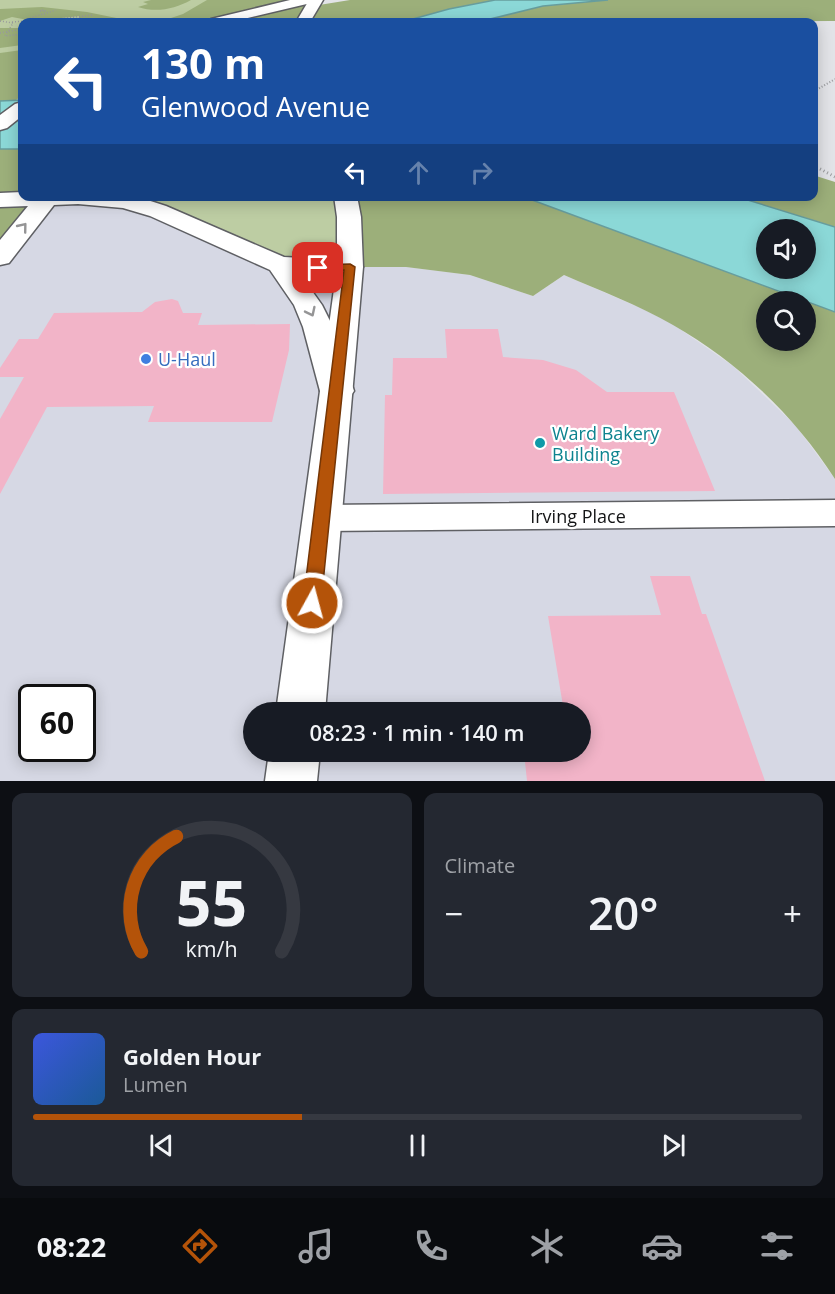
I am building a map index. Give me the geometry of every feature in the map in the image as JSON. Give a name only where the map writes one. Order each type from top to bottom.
[{"type":"main road","points":[[232,18],[306,0]]},
{"type":"main road","points":[[305,18],[316,0]]},
{"type":"main road","points":[[0,124],[18,111]]},
{"type":"main road","points":[[0,200],[18,199]]},
{"type":"main road","points":[[0,257],[45,201]]},
{"type":"main road","points":[[123,201],[142,205],[279,264],[318,268],[350,267]]},
{"type":"main road","points":[[301,702],[350,267],[347,207]]},
{"type":"main road","points":[[279,264],[308,305],[315,319],[337,391]]},
{"type":"main road","points":[[291,781],[294,762]]},
{"type":"street","name":"Irving Place","points":[[322,518],[835,513]]},
{"type":"path","points":[[33,18],[56,10]]},
{"type":"path","points":[[45,12],[51,12]]},
{"type":"path","points":[[64,18],[92,15]]},
{"type":"path","points":[[0,21],[18,22]]},
{"type":"path","points":[[12,22],[13,24],[4,36],[18,35]]},
{"type":"path","points":[[0,33],[18,30]]},
{"type":"path","points":[[818,89],[835,79]]},
{"type":"path","points":[[818,168],[835,177]]},
{"type":"shaded area","points":[[45,201],[119,201],[350,267],[406,267],[470,275],[533,296],[564,275],[674,325],[733,366],[796,426],[835,479],[835,781],[0,781],[0,257]]},
{"type":"green space","points":[[0,0],[316,0],[313,6],[463,6],[417,18],[18,18],[18,201],[0,200]]},
{"type":"green space","points":[[191,0],[165,9],[152,10],[138,7],[148,4],[143,2]]},
{"type":"green space","points":[[207,0],[316,0],[313,6],[350,0],[495,0],[416,18],[171,18]]},
{"type":"green space","points":[[608,0],[835,0],[835,21],[818,21],[818,18],[494,18],[543,6]]},
{"type":"green space","points":[[42,7],[116,18],[12,17],[0,21],[0,9]]},
{"type":"green space","points":[[0,28],[18,28],[18,46],[0,48]]},
{"type":"green space","points":[[18,51],[18,98],[14,101],[0,101],[0,53]]},
{"type":"green space","points":[[0,149],[18,149],[18,201],[45,201],[0,257]]},
{"type":"green space","points":[[818,177],[835,182],[835,227],[816,221],[816,219],[809,219],[751,201],[818,201]]},
{"type":"green space","points":[[28,201],[345,201],[350,267],[279,264],[142,205]]},
{"type":"green space","points":[[345,201],[535,201],[778,291],[756,291],[756,351],[816,351],[816,305],[835,312],[835,479],[802,434],[763,392],[720,356],[673,325],[619,298],[564,275],[533,296],[470,275],[406,267],[350,267]]},
{"type":"water","points":[[495,0],[608,0],[543,6],[494,18],[416,18]]},
{"type":"water","points":[[18,100],[18,149],[0,149],[0,101]]},
{"type":"water","points":[[535,201],[751,201],[809,219],[756,219],[756,279],[816,279],[816,221],[835,227],[835,312],[816,305],[816,291],[778,291]]},
{"type":"building","name":"U-Haul","points":[[172,299],[178,301],[183,313],[202,313],[198,325],[290,324],[289,350],[272,422],[148,422],[154,406],[47,407],[0,494],[0,419],[24,377],[0,377],[0,368],[19,339],[38,339],[54,313],[142,312],[155,302]]},
{"type":"building","name":"Ward Bakery Building","points":[[445,329],[498,329],[503,357],[543,360],[576,370],[607,392],[674,392],[715,491],[383,494],[385,395],[392,395],[393,358],[447,358]]},
{"type":"building","points":[[650,576],[690,576],[702,614],[706,614],[765,781],[527,781],[525,762],[591,762],[591,702],[562,702],[548,616],[661,615]]},
{"type":"place","name":"U-Haul","points":[[146,359]]},
{"type":"place","name":"Ward Bakery Building","points":[[540,443]]},
{"type":"route","points":[[312,603],[350,267],[318,268]]}]
